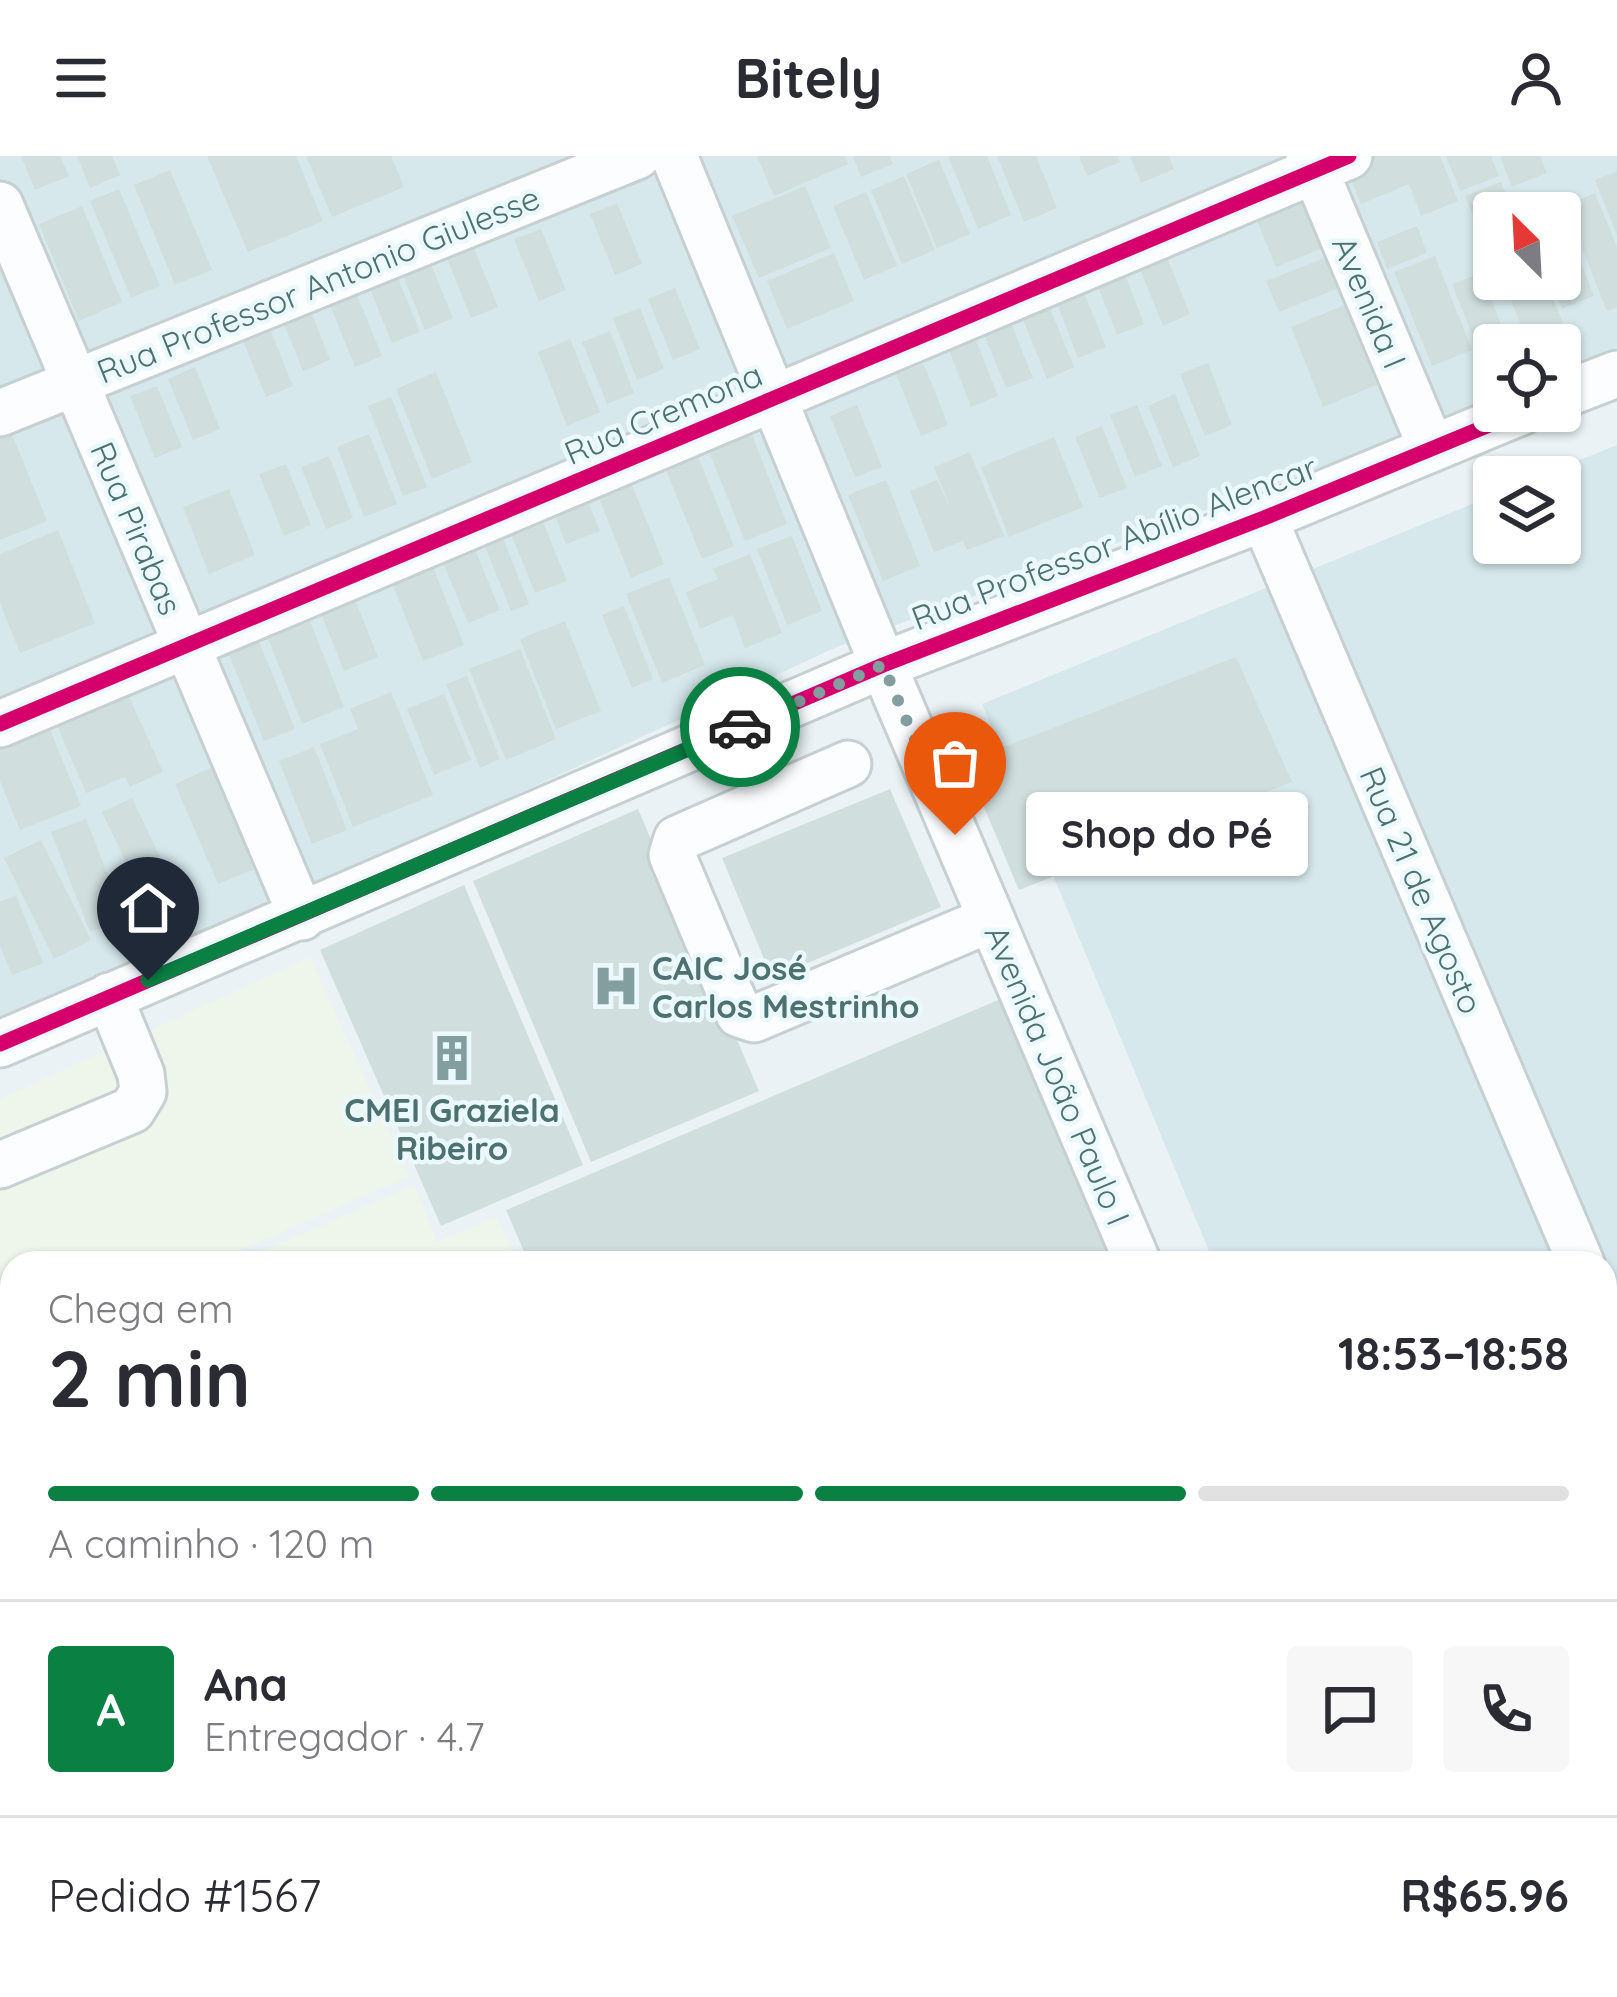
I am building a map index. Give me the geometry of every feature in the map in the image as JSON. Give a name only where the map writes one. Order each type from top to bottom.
[{"type":"street","name":"Rua Professor Antonio Giulesse","points":[[0,413],[637,156]]},
{"type":"street","name":"Avenida João Paulo I","points":[[674,156],[883,665],[1133,1251]]},
{"type":"street","name":"Rua Cremona","points":[[0,724],[774,399],[1324,161]]},
{"type":"street","name":"Avenida I","points":[[1324,161],[1431,447]]},
{"type":"street","name":"Rua Pirabas","points":[[0,206],[302,917]]},
{"type":"street","points":[[1581,388],[1617,374]]},
{"type":"street","name":"Rua Professor Abílio Alencar","points":[[0,1044],[883,665],[1264,518],[1473,431]]},
{"type":"street","name":"Rua 21 de Agosto","points":[[1264,518],[1576,1251]]},
{"type":"street","points":[[848,764],[677,838],[671,855],[739,1014],[754,1019],[991,919]]},
{"type":"street","points":[[0,1165],[132,1110],[143,1092],[141,1074],[109,996]]},
{"type":"shaded area","points":[[0,156],[1617,156],[1617,347],[1581,362],[1581,324],[1473,324],[1473,407],[837,647],[279,904],[0,1020]]},
{"type":"shaded area","points":[[1617,445],[1617,1251],[1209,1251],[982,704],[1473,504],[1473,564],[1581,564],[1581,460]]},
{"type":"shaded area","points":[[310,957],[409,1176],[238,1251],[0,1251],[0,1099]]},
{"type":"shaded area","points":[[414,1185],[437,1241],[497,1218],[512,1251],[263,1251]]},
{"type":"building","points":[[21,156],[60,156],[69,176],[35,190]]},
{"type":"building","points":[[77,156],[112,156],[120,175],[90,188]]},
{"type":"building","points":[[207,156],[296,156],[323,221],[248,252]]},
{"type":"building","points":[[306,156],[391,156],[404,187],[332,217]]},
{"type":"building","points":[[757,156],[845,156],[848,164],[774,196]]},
{"type":"building","points":[[853,156],[890,156],[893,164],[861,177]]},
{"type":"building","points":[[948,156],[987,156],[1011,215],[978,229]]},
{"type":"building","points":[[997,156],[1036,156],[1057,208],[1024,222]]},
{"type":"building","points":[[1079,156],[1118,156],[1120,162],[1087,176]]},
{"type":"building","points":[[1130,156],[1169,156],[1174,169],[1141,183]]},
{"type":"building","points":[[1362,156],[1440,156],[1458,201],[1421,216],[1409,184],[1361,204],[1344,163]]},
{"type":"building","points":[[1446,156],[1491,156],[1499,176],[1460,191]]},
{"type":"building","points":[[1500,156],[1540,156],[1547,173],[1512,187]]},
{"type":"building","points":[[939,160],[970,234],[937,248],[906,174]]},
{"type":"building","points":[[170,170],[212,270],[175,285],[134,185]]},
{"type":"building","points":[[1617,171],[1617,235],[1595,180]]},
{"type":"building","points":[[904,176],[935,250],[902,264],[871,190]]},
{"type":"building","points":[[1501,182],[1505,192],[1475,192]]},
{"type":"building","points":[[805,186],[831,248],[759,278],[732,216]]},
{"type":"building","points":[[1305,188],[1328,246],[1276,267],[1252,209]]},
{"type":"building","points":[[119,189],[160,286],[131,298],[90,201]]},
{"type":"building","points":[[866,192],[897,266],[864,280],[833,206]]},
{"type":"building","points":[[1595,193],[1617,247],[1617,307],[1607,311],[1581,246],[1581,199]]},
{"type":"building","points":[[617,203],[642,264],[615,275],[590,214]]},
{"type":"building","points":[[82,206],[122,302],[79,321],[39,224]]},
{"type":"building","points":[[1417,226],[1427,253],[1387,269],[1377,242]]},
{"type":"building","points":[[541,229],[566,290],[539,301],[514,239]]},
{"type":"building","points":[[473,246],[498,307],[471,318],[446,256]]},
{"type":"building","points":[[1339,252],[1351,283],[1279,312],[1266,281]]},
{"type":"building","points":[[834,253],[854,301],[787,329],[767,281]]},
{"type":"building","points":[[1165,253],[1190,314],[1163,326],[1138,264]]},
{"type":"building","points":[[1435,256],[1472,350],[1432,366],[1394,272]]},
{"type":"building","points":[[428,257],[453,318],[425,330],[400,268]]},
{"type":"building","points":[[1120,262],[1144,324],[1117,335],[1093,274]]},
{"type":"building","points":[[1581,264],[1594,296],[1562,309],[1558,300],[1581,300]]},
{"type":"building","points":[[395,271],[420,332],[392,343],[367,282]]},
{"type":"building","points":[[1473,276],[1473,300],[1492,300],[1501,324],[1473,324],[1473,336],[1452,284]]},
{"type":"building","points":[[1081,285],[1106,347],[1078,358],[1054,296]]},
{"type":"building","points":[[675,288],[700,349],[673,360],[648,299]]},
{"type":"building","points":[[357,295],[382,356],[355,367],[330,305]]},
{"type":"building","points":[[306,298],[330,360],[303,371],[278,309]]},
{"type":"building","points":[[1511,300],[1554,300],[1563,324],[1521,324]]},
{"type":"building","points":[[1345,305],[1377,385],[1323,407],[1291,327]]},
{"type":"building","points":[[1049,306],[1074,367],[1047,379],[1022,317]]},
{"type":"building","points":[[640,308],[664,369],[637,380],[613,318]]},
{"type":"building","points":[[1008,316],[1033,378],[1006,388],[981,327]]},
{"type":"building","points":[[268,324],[293,386],[266,397],[241,336]]},
{"type":"building","points":[[610,331],[634,393],[607,404],[582,342]]},
{"type":"building","points":[[974,335],[998,396],[971,407],[947,345]]},
{"type":"building","points":[[570,339],[600,412],[567,426],[538,352]]},
{"type":"building","points":[[1208,363],[1232,425],[1205,436],[1180,374]]},
{"type":"building","points":[[924,364],[948,425],[921,436],[896,374]]},
{"type":"building","points":[[195,367],[220,429],[193,440],[168,379]]},
{"type":"building","points":[[436,372],[472,462],[432,479],[396,389]]},
{"type":"building","points":[[157,386],[182,447],[155,458],[130,396]]},
{"type":"building","points":[[1175,394],[1200,456],[1173,467],[1148,406]]},
{"type":"building","points":[[391,397],[427,487],[403,496],[368,406]]},
{"type":"building","points":[[857,405],[882,467],[855,477],[830,416]]},
{"type":"building","points":[[1137,405],[1162,466],[1135,477],[1110,415]]},
{"type":"building","points":[[1102,426],[1127,488],[1100,498],[1075,437]]},
{"type":"building","points":[[10,429],[47,521],[0,540],[0,434]]},
{"type":"building","points":[[750,430],[787,524],[745,541],[707,447]]},
{"type":"building","points":[[369,434],[397,504],[364,517],[337,447]]},
{"type":"building","points":[[1054,437],[1083,507],[1009,537],[981,467]]},
{"type":"building","points":[[970,452],[1004,536],[967,550],[963,541],[934,552],[910,491],[937,480],[952,512],[934,467]]},
{"type":"building","points":[[697,454],[734,546],[702,559],[665,467]]},
{"type":"building","points":[[329,456],[353,518],[326,529],[301,467]]},
{"type":"building","points":[[286,464],[311,525],[284,536],[259,474]]},
{"type":"building","points":[[626,470],[664,564],[631,578],[593,483]]},
{"type":"building","points":[[886,480],[920,566],[883,581],[848,495]]},
{"type":"building","points":[[229,489],[255,555],[209,574],[183,507]]},
{"type":"building","points":[[583,489],[600,531],[566,544],[550,502]]},
{"type":"building","points":[[541,517],[567,581],[535,593],[509,529]]},
{"type":"building","points":[[498,525],[529,604],[511,611],[479,532]]},
{"type":"building","points":[[58,530],[95,623],[20,653],[0,603],[0,554]]},
{"type":"building","points":[[469,535],[500,610],[468,623],[437,548]]},
{"type":"building","points":[[792,536],[822,611],[787,625],[757,549]]},
{"type":"building","points":[[427,552],[464,645],[423,661],[386,568]]},
{"type":"building","points":[[750,554],[782,633],[745,648],[733,615],[700,629],[686,592],[718,579],[713,569]]},
{"type":"building","points":[[669,577],[705,665],[662,683],[626,594]]},
{"type":"building","points":[[352,592],[378,657],[344,671],[318,606]]},
{"type":"building","points":[[304,606],[344,707],[302,724],[262,623]]},
{"type":"building","points":[[624,606],[653,679],[632,688],[602,615]]},
{"type":"building","points":[[565,621],[601,711],[556,729],[520,639]]},
{"type":"building","points":[[258,639],[295,729],[264,741],[228,652]]},
{"type":"building","points":[[520,649],[556,739],[506,760],[469,669]]},
{"type":"building","points":[[1236,657],[1292,782],[1019,890],[965,762]]},
{"type":"building","points":[[467,676],[500,759],[480,768],[446,684]]},
{"type":"building","points":[[121,679],[163,772],[130,787],[125,777],[86,793],[53,716]]},
{"type":"building","points":[[391,692],[433,795],[353,827],[320,744],[358,729],[350,709]]},
{"type":"building","points":[[444,694],[471,760],[434,775],[407,709]]},
{"type":"building","points":[[45,717],[81,806],[20,830],[0,781],[0,735]]},
{"type":"building","points":[[314,747],[347,830],[312,844],[279,761]]},
{"type":"building","points":[[222,763],[266,864],[218,884],[175,784]]},
{"type":"building","points":[[890,789],[941,907],[772,978],[722,858]]},
{"type":"building","points":[[132,798],[181,901],[151,916],[102,812]]},
{"type":"building","name":"CAIC José Carlos Mestrinho","points":[[638,809],[759,1091],[591,1162],[473,881]]},
{"type":"building","points":[[86,819],[125,918],[90,932],[51,832]]},
{"type":"building","points":[[41,840],[91,940],[54,959],[4,858]]},
{"type":"building","name":"CMEI Graziela Ribeiro","points":[[464,885],[583,1165],[441,1226],[320,950]]},
{"type":"building","points":[[16,895],[43,963],[12,975],[0,946],[0,902]]},
{"type":"building","points":[[1017,992],[1126,1251],[524,1251],[506,1210]]},
{"type":"cycle path","points":[[0,724],[1349,156]]},
{"type":"cycle path","points":[[0,1044],[883,665],[1473,432]]},
{"type":"way so far","points":[[740,727],[883,665],[955,835]]},
{"type":"place","name":"Shop do Pé","points":[[955,835]]},
{"type":"place","name":"CAIC José Carlos Mestrinho","points":[[616,986]]},
{"type":"place","name":"CMEI Graziela Ribeiro","points":[[452,1058]]},
{"type":"route","points":[[148,980],[740,727]]}]
